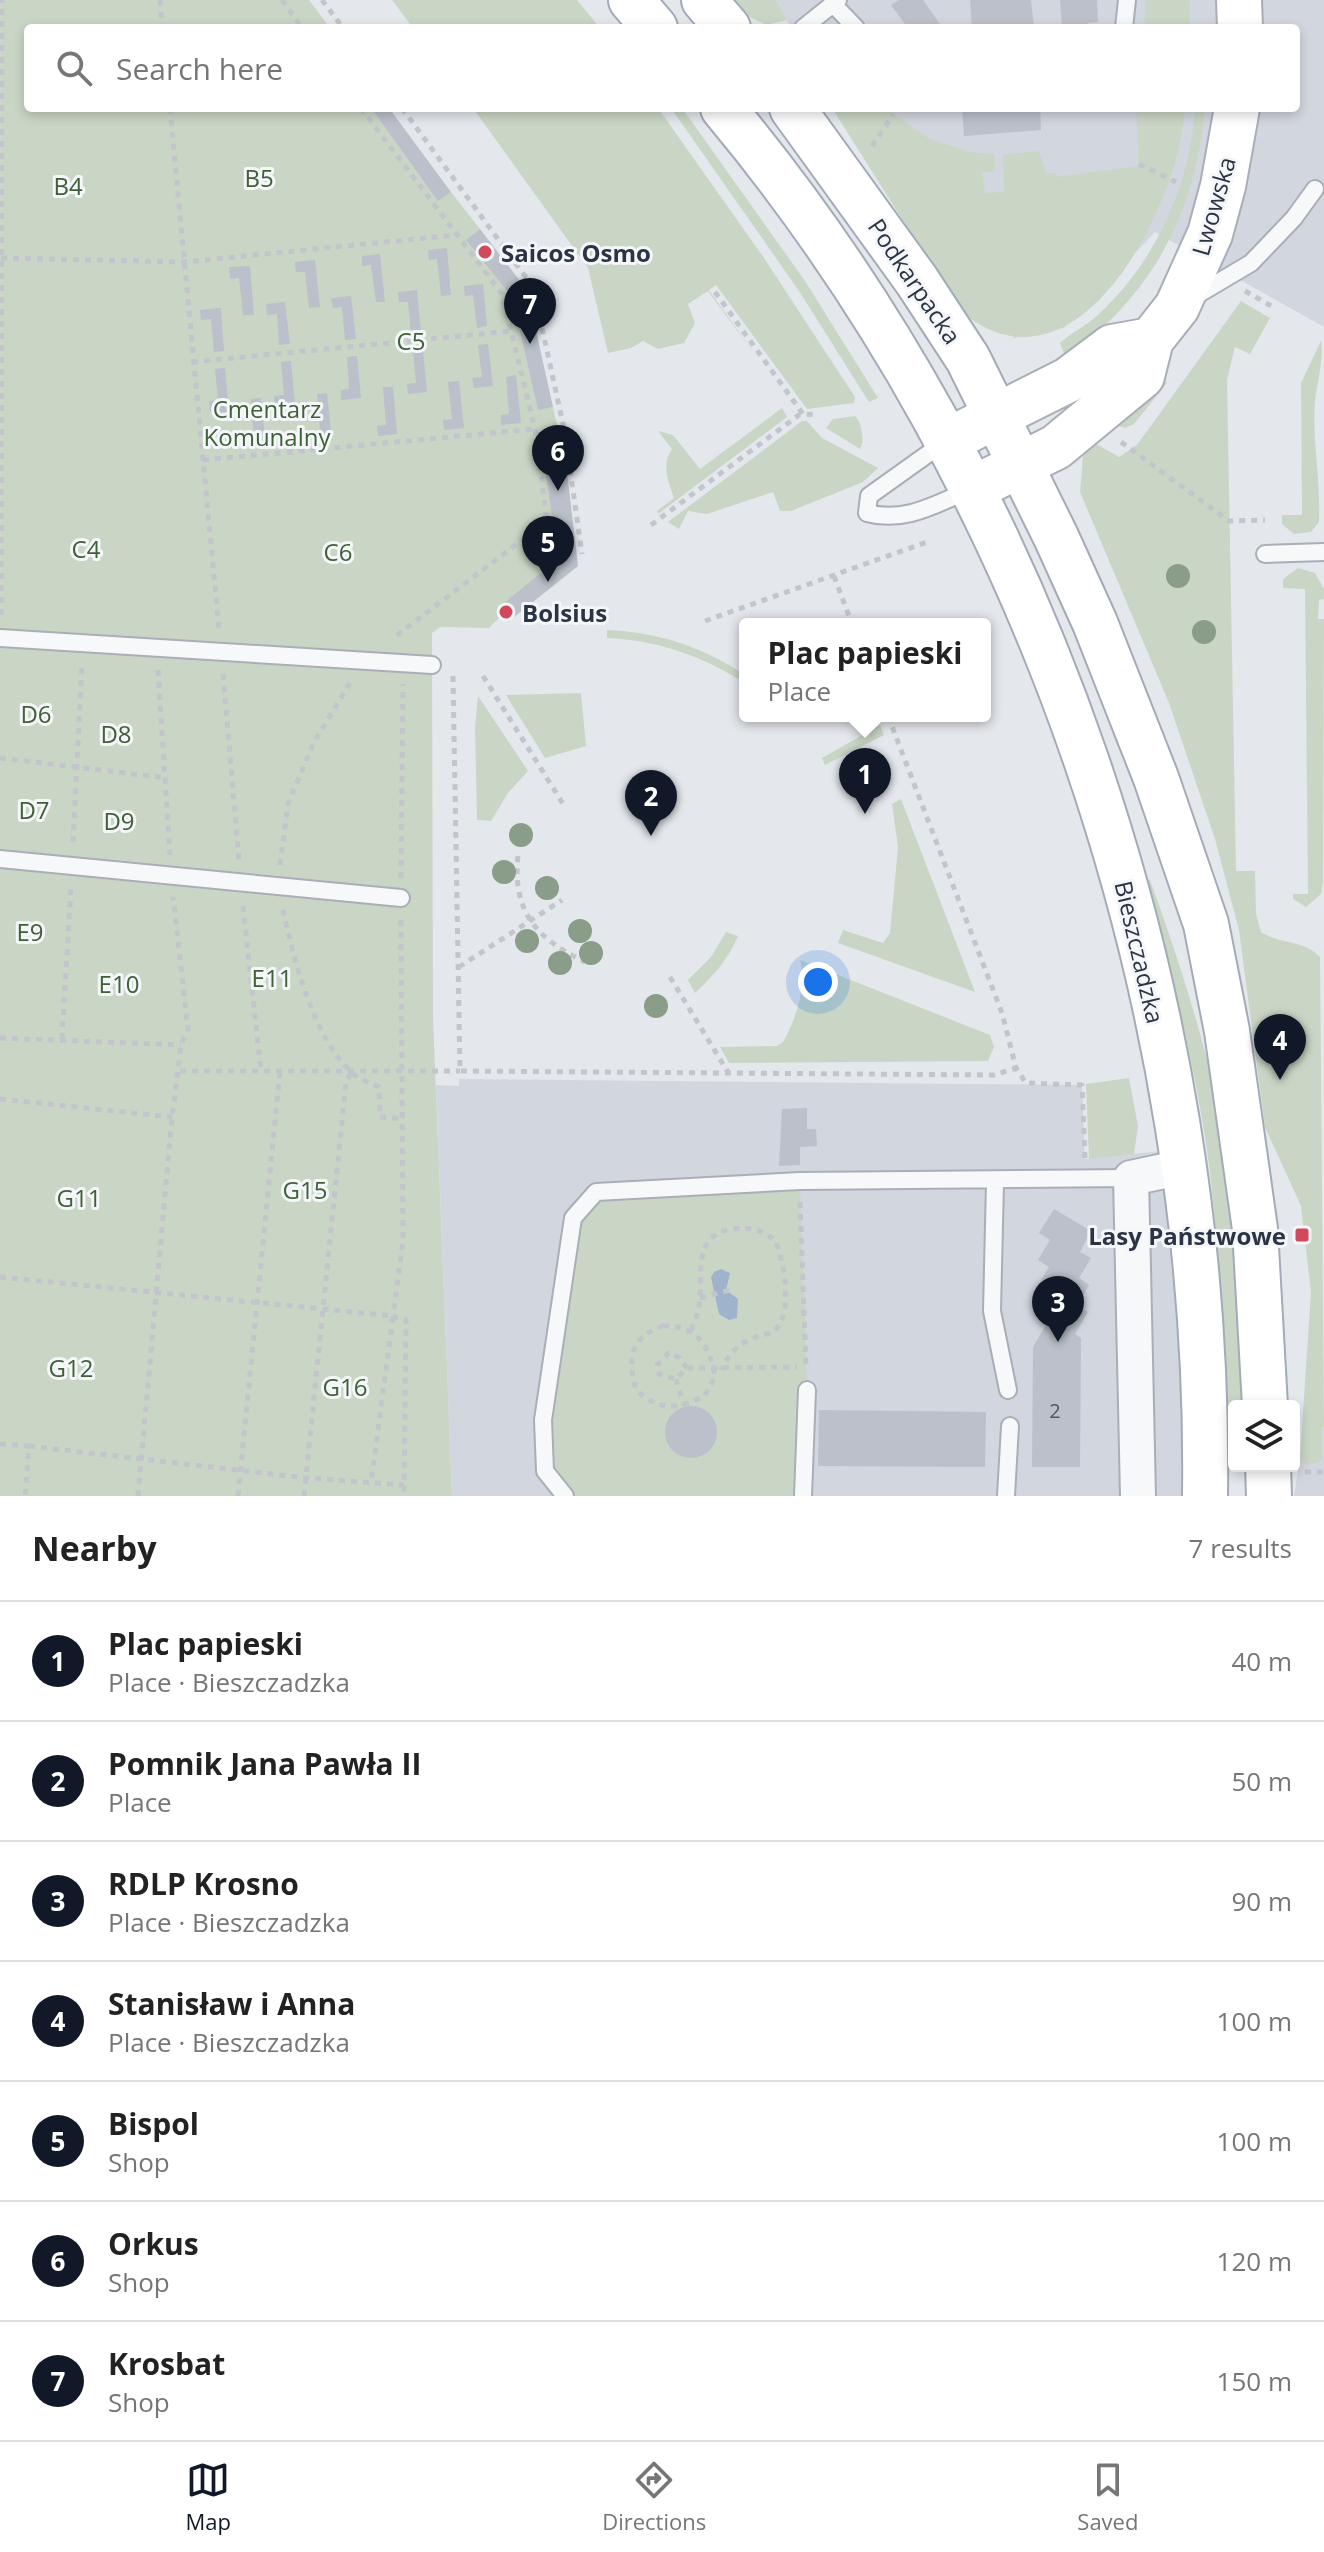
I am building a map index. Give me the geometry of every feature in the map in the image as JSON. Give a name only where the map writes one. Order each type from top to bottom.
[{"type":"main road","points":[[631,0],[652,24]]},
{"type":"main road","points":[[704,0],[725,24]]},
{"type":"main road","points":[[1239,0],[1240,24]]},
{"type":"main road","points":[[726,112],[783,181],[908,369],[947,441],[1068,380],[1112,347],[1164,323]]},
{"type":"main road","name":"Podkarpacka","points":[[795,112],[917,281],[968,359],[1019,465]]},
{"type":"main road","name":"Lwowska","points":[[972,489],[1056,447],[1142,376],[1164,323],[1210,234],[1223,186],[1236,112]]},
{"type":"main road","name":"Bieszczadzka","points":[[947,441],[1037,631],[1116,849],[1149,977],[1183,1167],[1195,1284],[1205,1496]]},
{"type":"main road","points":[[1019,465],[1095,623],[1156,778],[1206,924],[1244,1140],[1257,1259],[1265,1400]]},
{"type":"street","points":[[1138,1496],[1131,1178],[1183,1167]]},
{"type":"lane","points":[[1124,24],[1127,0]]},
{"type":"lane","points":[[808,24],[835,2],[853,24]]},
{"type":"lane","points":[[1164,323],[1251,263],[1294,218],[1315,189]]},
{"type":"lane","points":[[947,441],[869,496],[867,513],[888,518],[919,512],[972,489]]},
{"type":"lane","points":[[1265,554],[1324,552]]},
{"type":"lane","points":[[0,638],[83,640],[432,665]]},
{"type":"lane","points":[[0,859],[401,898]]},
{"type":"lane","points":[[565,1496],[545,1471],[543,1420],[573,1218],[596,1192],[800,1181],[995,1182],[1131,1178]]},
{"type":"lane","points":[[995,1182],[992,1311],[1008,1390]]},
{"type":"lane","points":[[803,1496],[807,1390]]},
{"type":"lane","points":[[1006,1496],[1010,1426]]},
{"type":"path","points":[[0,638],[2,0]]},
{"type":"path","points":[[160,0],[162,24]]},
{"type":"path","points":[[282,0],[299,24]]},
{"type":"path","points":[[322,0],[340,24]]},
{"type":"path","points":[[170,112],[240,881],[261,1071]]},
{"type":"path","points":[[363,661],[547,521],[535,429],[502,294],[364,112]]},
{"type":"path","points":[[405,112],[533,287],[565,433],[582,554]]},
{"type":"path","points":[[872,146],[893,115]]},
{"type":"path","points":[[1139,164],[1176,182]]},
{"type":"path","points":[[0,258],[185,262],[455,235]]},
{"type":"path","points":[[1244,290],[1275,308]]},
{"type":"path","points":[[715,292],[804,415]]},
{"type":"path","points":[[192,362],[512,331]]},
{"type":"path","points":[[651,525],[804,415],[815,414]]},
{"type":"path","points":[[203,460],[535,429]]},
{"type":"path","points":[[1121,442],[1229,521],[1265,520]]},
{"type":"path","points":[[705,621],[927,542]]},
{"type":"path","points":[[834,576],[850,618]]},
{"type":"path","points":[[62,1039],[83,640]]},
{"type":"path","points":[[371,1483],[403,1240],[403,664]]},
{"type":"path","points":[[453,676],[460,1071]]},
{"type":"path","points":[[483,676],[565,807]]},
{"type":"path","points":[[890,722],[1002,1013],[1016,1068],[1026,1083],[1082,1085],[1085,1160],[1100,1162]]},
{"type":"path","points":[[0,758],[167,778]]},
{"type":"path","points":[[518,856],[515,883],[530,921],[556,948],[585,962]]},
{"type":"path","points":[[459,967],[562,900]]},
{"type":"path","points":[[670,977],[729,1074]]},
{"type":"path","points":[[991,1010],[1002,1013]]},
{"type":"path","points":[[0,1038],[181,1045]]},
{"type":"path","points":[[180,1071],[994,1075],[1016,1068]]},
{"type":"path","points":[[238,1496],[280,1071]]},
{"type":"path","points":[[304,1496],[346,1082],[351,1073]]},
{"type":"path","points":[[0,1099],[172,1117],[138,1496]]},
{"type":"path","points":[[800,1181],[807,1390]]},
{"type":"path","points":[[691,1330],[700,1298],[702,1253],[716,1234],[751,1228],[775,1240],[785,1270],[785,1300],[780,1323],[774,1332],[734,1348],[721,1370]]},
{"type":"path","points":[[0,1277],[324,1307],[406,1320],[404,1496]]},
{"type":"path","points":[[700,1298],[732,1289]]},
{"type":"path","points":[[678,1326],[691,1330],[706,1346],[714,1370],[715,1377],[705,1395],[684,1405],[668,1408],[644,1398],[636,1390],[630,1360],[632,1349],[651,1330],[678,1326]]},
{"type":"path","points":[[676,1379],[659,1374],[657,1365],[662,1356],[675,1354],[687,1368],[806,1367]]},
{"type":"path","points":[[676,1379],[687,1368]]},
{"type":"path","points":[[676,1379],[684,1405]]},
{"type":"path","points":[[0,1444],[306,1478],[404,1485]]},
{"type":"path","points":[[25,1496],[29,1446]]},
{"type":"path","points":[[1279,1478],[1324,1472]]},
{"type":"shaded area","points":[[776,0],[1324,0],[1324,327],[1155,232],[1064,328],[1014,338],[841,112],[1300,112],[1300,24],[789,24]]},
{"type":"shaded area","points":[[459,1079],[1082,1085],[1085,1159],[1161,1151],[1183,1330],[1187,1496],[452,1496],[436,1085],[459,1086]]},
{"type":"shaded area","points":[[1321,1427],[1324,1427],[1324,1496],[1294,1496],[1300,1458],[1307,1464]]},
{"type":"green space","name":"Cmentarz Komunalny","points":[[0,0],[309,0],[327,24],[24,24],[24,112],[374,112],[438,200],[451,192],[480,229],[467,240],[512,297],[538,409],[553,407],[567,471],[547,474],[558,559],[489,628],[440,627],[432,633],[433,1017],[452,1496],[0,1496]]},
{"type":"green space","points":[[392,0],[577,0],[597,24],[410,24]]},
{"type":"green space","points":[[731,0],[776,0],[787,20],[764,24],[746,15]]},
{"type":"green space","points":[[1146,0],[1190,0],[1189,24],[1144,24]]},
{"type":"green space","points":[[476,112],[661,112],[764,258],[855,397],[854,403],[807,409],[716,285],[709,290],[756,356],[708,291],[688,304],[695,323],[684,343],[658,349],[643,341],[631,348],[608,353],[588,268]]},
{"type":"green space","points":[[674,112],[685,112],[805,281],[878,398],[869,402],[799,291]]},
{"type":"green space","points":[[835,112],[891,112],[928,138],[970,152],[994,154],[995,171],[982,172],[985,193],[1004,192],[1003,155],[1039,151],[1046,173],[1055,173],[1056,177],[1139,166],[1136,112],[1184,112],[1178,149],[1164,194],[1142,241],[1114,283],[1081,315],[1044,334],[1003,334],[960,311]]},
{"type":"green space","points":[[1195,112],[1204,112],[1191,184],[1164,250],[1123,307],[1066,359],[1060,343],[1095,317],[1120,292],[1154,245],[1178,192],[1192,137]]},
{"type":"green space","points":[[1241,301],[1270,318],[1250,354],[1235,347],[1227,380],[1236,871],[1255,871],[1256,914],[1261,932],[1306,947],[1320,957],[1324,1427],[1321,1427],[1322,1457],[1318,1463],[1306,1464],[1300,1458],[1311,1292],[1301,1206],[1265,1127],[1239,930],[1215,839],[1169,703],[1080,492],[1083,456],[1091,441],[1119,457],[1137,445]]},
{"type":"green space","points":[[1321,341],[1314,417],[1319,522],[1311,532],[1294,534],[1282,524],[1282,515],[1302,515],[1301,383]]},
{"type":"green space","points":[[1165,381],[1167,383],[1134,424],[1125,428],[1109,423]]},
{"type":"green space","points":[[782,408],[787,417],[658,514],[657,511],[674,498],[666,467],[672,449],[658,431],[673,435],[700,469]]},
{"type":"green space","points":[[855,416],[862,432],[860,449],[826,428],[833,419]]},
{"type":"green space","points":[[802,421],[807,421],[822,438],[878,468],[863,482],[791,511],[780,511],[773,492],[707,514],[688,511],[679,529],[668,522]]},
{"type":"green space","points":[[1298,568],[1315,573],[1324,589],[1324,599],[1319,600],[1318,619],[1324,619],[1323,883],[1321,894],[1306,907],[1293,899],[1293,894],[1308,894],[1305,589],[1283,588],[1283,579]]},
{"type":"green space","points":[[607,630],[626,631],[679,643],[729,665],[739,671],[739,680],[679,651],[644,642],[607,638]]},
{"type":"green space","points":[[581,693],[586,746],[545,758],[506,695]]},
{"type":"green space","points":[[478,696],[528,771],[508,793],[491,821],[477,820],[475,728]]},
{"type":"green space","points":[[880,725],[884,735],[825,765],[822,758]]},
{"type":"green space","points":[[901,799],[975,992],[838,943],[843,930],[883,943],[890,933],[898,847],[892,804]]},
{"type":"green space","points":[[1146,879],[1150,880],[1163,916],[1198,1025],[1217,1099],[1231,1174],[1250,1400],[1228,1400],[1228,1444],[1213,1199],[1204,1128],[1182,1021]]},
{"type":"green space","points":[[726,932],[738,936],[730,953],[695,993],[688,980],[711,957]]},
{"type":"green space","points":[[800,960],[990,1035],[994,1047],[988,1061],[729,1063],[720,1047],[777,1046],[783,1042],[799,1002],[802,980]]},
{"type":"green space","points":[[1129,1078],[1138,1126],[1134,1154],[1089,1159],[1086,1084]]},
{"type":"green space","points":[[800,1181],[807,1390],[803,1496],[565,1496],[545,1471],[573,1218],[596,1192]]},
{"type":"water","points":[[721,1269],[730,1273],[726,1290],[738,1299],[737,1318],[729,1320],[719,1314],[711,1277]]},
{"type":"building","points":[[899,0],[923,0],[940,24],[905,24],[891,5]]},
{"type":"building","points":[[970,0],[1031,0],[1034,24],[972,24]]},
{"type":"building","points":[[1060,0],[1097,0],[1098,22],[1062,24]]},
{"type":"building","points":[[374,112],[392,112],[451,192],[438,201]]},
{"type":"building","points":[[962,112],[1040,112],[1041,130],[964,136]]},
{"type":"building","points":[[480,229],[527,290],[553,407],[538,410],[512,297],[466,240]]},
{"type":"building","points":[[447,248],[451,295],[441,296],[437,259],[429,260],[428,250]]},
{"type":"building","points":[[380,254],[385,302],[376,302],[371,265],[362,266],[362,256]]},
{"type":"building","points":[[315,260],[320,307],[309,308],[305,272],[296,272],[295,262]]},
{"type":"building","points":[[250,266],[254,315],[243,315],[239,278],[230,279],[229,267]]},
{"type":"building","points":[[483,284],[487,326],[477,328],[473,295],[465,296],[464,286]]},
{"type":"building","points":[[417,290],[421,332],[411,334],[408,302],[399,302],[398,292]]},
{"type":"building","points":[[351,296],[356,339],[345,340],[342,307],[333,308],[331,298]]},
{"type":"building","points":[[285,302],[290,344],[279,345],[277,314],[267,315],[266,304]]},
{"type":"building","points":[[221,308],[224,351],[214,352],[211,319],[201,320],[200,310]]},
{"type":"building","points":[[488,344],[493,386],[474,388],[472,378],[482,377],[478,345]]},
{"type":"building","points":[[423,350],[427,392],[408,394],[407,384],[416,383],[413,351]]},
{"type":"building","points":[[357,356],[361,398],[341,400],[341,390],[349,389],[347,357]]},
{"type":"building","points":[[291,361],[295,404],[275,406],[274,396],[284,395],[281,362]]},
{"type":"building","points":[[225,368],[229,412],[210,412],[209,401],[218,400],[215,369]]},
{"type":"building","points":[[516,375],[521,423],[501,425],[501,415],[509,414],[506,377]]},
{"type":"building","points":[[459,381],[464,428],[444,430],[443,420],[452,419],[448,382]]},
{"type":"building","points":[[383,387],[393,387],[397,434],[378,436],[377,426],[386,425]]},
{"type":"building","points":[[327,393],[332,440],[312,442],[311,432],[320,431],[317,394]]},
{"type":"building","points":[[261,398],[266,446],[245,448],[245,438],[254,436],[251,399]]},
{"type":"building","points":[[567,471],[578,566],[508,622],[498,608],[558,559],[546,474]]},
{"type":"building","points":[[807,1108],[807,1129],[816,1129],[817,1146],[800,1147],[800,1165],[779,1166],[782,1109]]},
{"type":"building","points":[[1054,1209],[1091,1231],[1080,1252],[1091,1258],[1079,1278],[1089,1285],[1077,1306],[1088,1312],[1075,1334],[1081,1338],[1080,1467],[1032,1467],[1033,1347],[1049,1320],[1036,1313],[1048,1292],[1038,1286],[1049,1267],[1038,1260],[1050,1240],[1039,1233]]},
{"type":"building","points":[[691,1406],[709,1414],[717,1432],[709,1450],[691,1458],[673,1450],[665,1432],[673,1414]]},
{"type":"building","points":[[819,1410],[986,1412],[985,1467],[818,1466]]},
{"type":"place","name":"Saicos Osmo","points":[[485,252]]},
{"type":"place","name":"Krosbat","points":[[530,344]]},
{"type":"place","name":"Orkus","points":[[558,491]]},
{"type":"place","name":"Bispol","points":[[548,582]]},
{"type":"place","name":"Bolsius","points":[[506,612]]},
{"type":"place","name":"Plac papieski","points":[[865,814]]},
{"type":"place","name":"Pomnik Jana Pawła II","points":[[651,836]]},
{"type":"place","name":"Stanisław i Anna","points":[[1280,1080]]},
{"type":"place","name":"Lasy Państwowe","points":[[1302,1235]]},
{"type":"place","name":"RDLP Krosno","points":[[1058,1342]]},
{"type":"park label","name":"B5","points":[[259,177]]},
{"type":"park label","name":"B4","points":[[68,185]]},
{"type":"park label","name":"C5","points":[[411,340]]},
{"type":"park label","name":"C4","points":[[86,548]]},
{"type":"park label","name":"C6","points":[[338,551]]},
{"type":"park label","name":"D6","points":[[36,713]]},
{"type":"park label","name":"D8","points":[[116,733]]},
{"type":"park label","name":"D7","points":[[34,809]]},
{"type":"park label","name":"D9","points":[[119,820]]},
{"type":"park label","name":"E9","points":[[30,931]]},
{"type":"park label","name":"E11","points":[[272,977]]},
{"type":"park label","name":"E10","points":[[119,983]]},
{"type":"park label","name":"G15","points":[[305,1189]]},
{"type":"park label","name":"G11","points":[[79,1197]]},
{"type":"park label","name":"G12","points":[[71,1367]]},
{"type":"park label","name":"G16","points":[[345,1386]]}]
